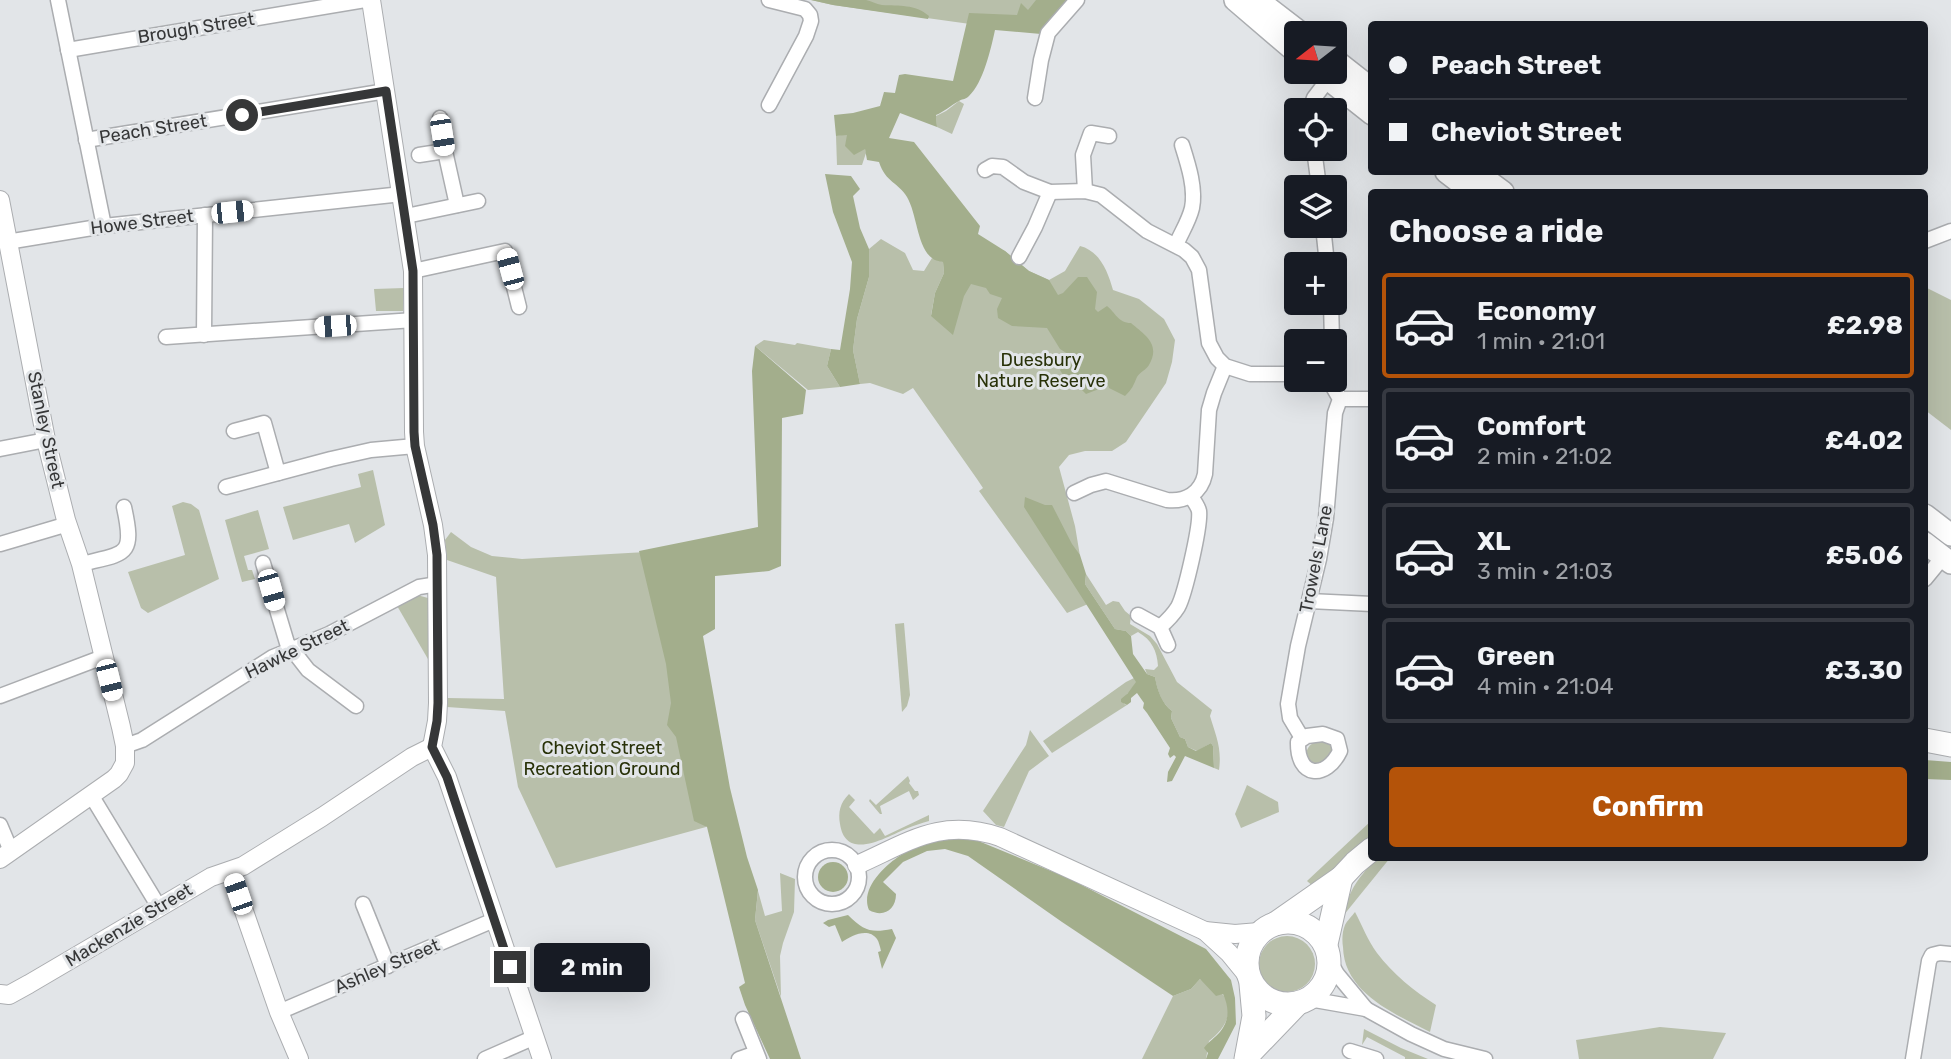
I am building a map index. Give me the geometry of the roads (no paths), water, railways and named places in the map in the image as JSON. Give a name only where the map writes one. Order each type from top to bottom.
[{"type":"highway","points":[[1928,729],[1951,732]]},
{"type":"highway","points":[[1928,741],[1951,745]]},
{"type":"highway","points":[[1247,1058],[1254,1016],[1246,964],[1249,947],[1267,928],[1341,878],[1368,852]]},
{"type":"highway","points":[[1247,1058],[1303,1001],[1323,986],[1341,878]]},
{"type":"highway","points":[[1267,928],[1299,925],[1309,928],[1327,952]]},
{"type":"highway","points":[[1249,979],[1259,993],[1270,1000],[1282,1004],[1303,1001]]},
{"type":"main road","points":[[1235,0],[1284,42]]},
{"type":"main road","points":[[1258,0],[1285,21]]},
{"type":"main road","points":[[1348,77],[1368,87]]},
{"type":"main road","points":[[1345,84],[1368,110]]},
{"type":"main road","points":[[1450,175],[1468,189]]},
{"type":"main road","points":[[1480,175],[1499,189]]},
{"type":"main road","points":[[1928,517],[1951,535]]},
{"type":"main road","points":[[1928,545],[1947,560]]},
{"type":"street","points":[[58,0],[104,226]]},
{"type":"street","name":"Brough Street","points":[[68,50],[365,0]]},
{"type":"street","points":[[371,0],[413,271],[415,446],[436,546],[437,721],[432,747],[447,777],[542,1059]]},
{"type":"street","points":[[769,0],[805,9],[811,21],[806,36],[769,105]]},
{"type":"street","points":[[1035,98],[1048,33],[1077,0]]},
{"type":"street","name":"Peach Street","points":[[86,140],[386,91]]},
{"type":"street","points":[[440,118],[457,205]]},
{"type":"street","points":[[1085,191],[1083,155],[1092,126],[1109,136]]},
{"type":"street","points":[[1175,245],[1189,215],[1193,196],[1182,145]]},
{"type":"street","points":[[419,155],[445,151]]},
{"type":"street","points":[[985,170],[992,166],[1003,167],[1024,182],[1050,192],[1085,191],[1106,199],[1147,231],[1189,254],[1200,276],[1209,343],[1217,358],[1226,366],[1250,374],[1284,374]]},
{"type":"street","points":[[1019,257],[1050,192]]},
{"type":"street","name":"Howe Street","points":[[7,242],[104,226],[402,194]]},
{"type":"street","name":"Stanley Street","points":[[0,200],[47,440],[81,564],[125,746]]},
{"type":"street","points":[[406,216],[478,201]]},
{"type":"street","points":[[204,335],[205,215]]},
{"type":"street","points":[[1928,240],[1951,231]]},
{"type":"street","points":[[413,271],[505,251],[519,307]]},
{"type":"street","points":[[166,337],[414,320]]},
{"type":"street","points":[[1074,493],[1107,481],[1167,500],[1177,501],[1191,496],[1203,484],[1209,410],[1226,366]]},
{"type":"street","points":[[1336,392],[1340,399],[1368,399]]},
{"type":"street","name":"Trowels Lane","points":[[1301,738],[1290,718],[1288,704],[1326,518],[1335,413],[1340,399]]},
{"type":"street","points":[[234,431],[264,422],[278,473]]},
{"type":"street","points":[[0,449],[47,440]]},
{"type":"street","points":[[226,487],[371,450],[415,446]]},
{"type":"street","points":[[1160,627],[1174,612],[1182,596],[1199,515],[1191,496]]},
{"type":"street","points":[[81,564],[115,556],[126,548],[130,536],[124,507]]},
{"type":"street","points":[[0,544],[68,524]]},
{"type":"street","points":[[1928,576],[1947,560]]},
{"type":"street","points":[[263,563],[287,643],[307,670],[356,706]]},
{"type":"street","name":"Hawke Street","points":[[125,746],[142,740],[253,668],[329,634],[419,587],[438,584]]},
{"type":"street","points":[[1308,601],[1368,604]]},
{"type":"street","points":[[1138,615],[1160,627],[1168,645]]},
{"type":"street","points":[[0,696],[103,657]]},
{"type":"street","points":[[0,825],[6,855],[119,774],[125,763],[125,746]]},
{"type":"street","name":"Mackenzie Street","points":[[2,995],[13,993],[29,984],[211,877],[253,860],[412,757],[432,747]]},
{"type":"street","points":[[91,795],[159,907]]},
{"type":"street","points":[[857,865],[928,833],[976,830],[1024,848],[1205,931],[1229,953],[1249,979]]},
{"type":"street","points":[[230,871],[279,1012],[299,1059]]},
{"type":"street","points":[[363,904],[388,966]]},
{"type":"street","name":"Ashley Street","points":[[279,1012],[494,920]]},
{"type":"street","points":[[1205,931],[1235,934],[1267,928]]},
{"type":"street","points":[[1327,952],[1337,974],[1366,1009],[1444,1049],[1485,1059]]},
{"type":"street","points":[[1913,1059],[1929,961],[1932,955],[1951,954]]},
{"type":"street","points":[[1303,1001],[1366,1009]]},
{"type":"street","points":[[739,1059],[758,1056],[743,1019]]},
{"type":"street","points":[[485,1059],[535,1037]]},
{"type":"street","points":[[1350,1049],[1376,1059]]},
{"type":"park label","name":"Duesbury Nature Reserve","points":[[1041,370]]},
{"type":"park label","name":"Cheviot Street Recreation Ground","points":[[602,758]]}]
